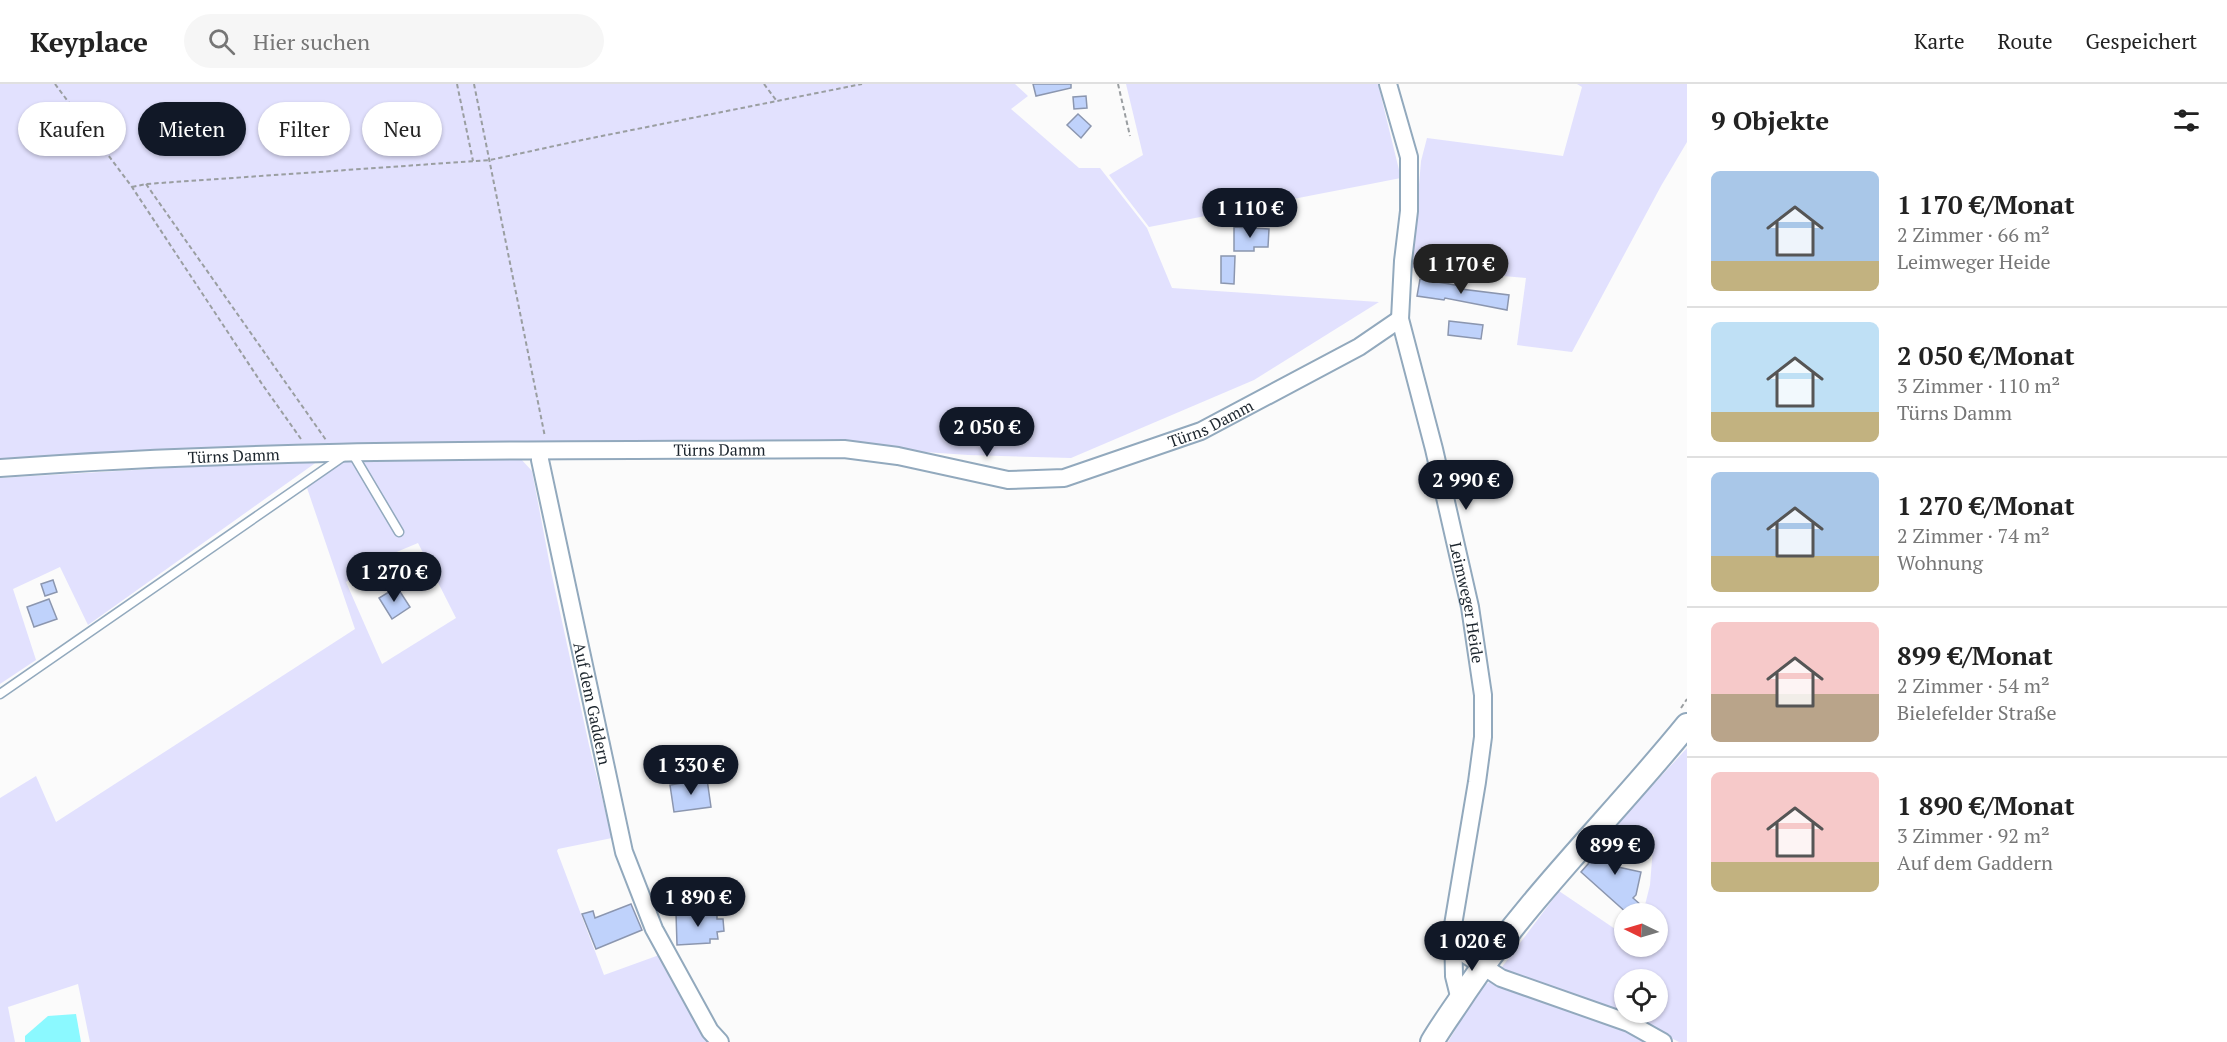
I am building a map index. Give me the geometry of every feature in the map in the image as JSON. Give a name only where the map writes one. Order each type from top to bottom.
[{"type":"main road","points":[[1432,1042],[1482,966],[1524,911],[1657,762],[1687,725]]},
{"type":"street","name":"Leimweger Heide","points":[[1388,84],[1408,157],[1408,211],[1400,319],[1434,449],[1465,584],[1483,695],[1483,737],[1478,782],[1456,902],[1454,976],[1460,1000]]},
{"type":"street","name":"Türns Damm","points":[[0,468],[343,451],[844,449],[898,456],[1008,480],[1064,478],[1201,431],[1359,347],[1400,319]]},
{"type":"street","name":"Auf dem Gaddern","points":[[544,451],[553,522],[624,852],[654,929],[710,1031],[720,1042]]},
{"type":"street","points":[[1454,947],[1501,978],[1629,1023],[1664,1042]]},
{"type":"lane","points":[[0,694],[343,451],[399,532]]},
{"type":"path","points":[[55,84],[132,187],[262,384],[310,452]]},
{"type":"path","points":[[457,84],[473,161]]},
{"type":"path","points":[[474,84],[544,451]]},
{"type":"path","points":[[764,84],[777,100]]},
{"type":"path","points":[[132,187],[146,184],[490,160],[862,84]]},
{"type":"path","points":[[1118,84],[1130,136]]},
{"type":"path","points":[[146,184],[343,451]]},
{"type":"shaded area","points":[[0,84],[1015,84],[1028,96],[1011,109],[1079,168],[1100,168],[1147,228],[1172,288],[1379,302],[1254,380],[1071,458],[968,455],[779,442],[682,441],[447,443],[0,462]]},
{"type":"shaded area","points":[[1126,84],[1378,84],[1401,178],[1149,227],[1109,175],[1143,155]]},
{"type":"shaded area","points":[[1577,84],[1687,84],[1687,142],[1572,352],[1517,345],[1526,278],[1412,268],[1421,161],[1427,138],[1563,156],[1582,87]]},
{"type":"shaded area","points":[[520,458],[532,471],[551,571],[612,838],[557,851],[604,975],[662,954],[713,1042],[90,1042],[78,984],[8,1007],[15,1042],[0,1042],[0,798],[36,776],[56,822],[355,629],[306,485],[345,459]],"holes":[[[418,543],[456,618],[382,664],[346,582],[375,561]]]},
{"type":"shaded area","points":[[321,459],[88,625],[60,567],[13,589],[36,660],[0,684],[0,478]]},
{"type":"shaded area","points":[[1687,748],[1687,1042],[1679,1042],[1641,1023],[1668,1023],[1668,969],[1614,969],[1614,1011],[1499,971],[1559,891],[1614,928],[1614,957],[1668,957],[1668,903],[1646,903],[1650,885],[1654,835],[1617,824]]},
{"type":"shaded area","points":[[1491,981],[1623,1026],[1653,1042],[1448,1042],[1480,988]]},
{"type":"water","points":[[76,1014],[81,1042],[25,1042],[25,1036],[48,1016]]},
{"type":"building","points":[[1033,84],[1071,84],[1071,88],[1036,96]]},
{"type":"building","points":[[1086,96],[1087,108],[1074,109],[1073,97]]},
{"type":"building","points":[[1078,114],[1091,126],[1081,138],[1067,125]]},
{"type":"building","points":[[1234,227],[1269,229],[1268,247],[1254,247],[1254,251],[1234,251]]},
{"type":"building","points":[[1221,256],[1235,256],[1234,284],[1221,283]]},
{"type":"building","points":[[1420,279],[1461,286],[1461,289],[1509,295],[1507,310],[1445,298],[1444,300],[1417,296]]},
{"type":"building","points":[[1449,321],[1483,325],[1481,339],[1448,335]]},
{"type":"building","points":[[53,580],[57,592],[45,596],[41,584]]},
{"type":"building","points":[[397,587],[410,607],[392,619],[379,598]]},
{"type":"building","points":[[49,599],[57,619],[34,627],[27,607]]},
{"type":"building","points":[[707,779],[711,807],[674,812],[670,785]]},
{"type":"building","points":[[1611,838],[1630,855],[1618,867],[1641,872],[1636,895],[1633,898],[1639,903],[1616,903],[1581,872]]},
{"type":"building","points":[[671,885],[677,902],[658,906],[654,889]]},
{"type":"building","points":[[631,904],[642,930],[596,949],[582,914],[593,911],[595,918]]},
{"type":"building","points":[[717,912],[717,919],[723,919],[724,931],[717,932],[718,939],[710,939],[710,943],[677,945],[676,913]]}]
